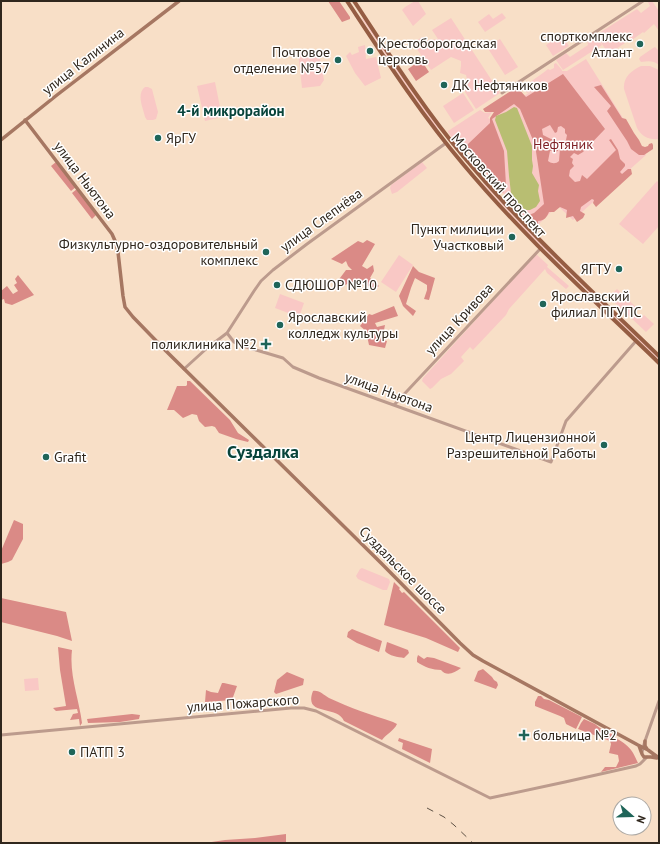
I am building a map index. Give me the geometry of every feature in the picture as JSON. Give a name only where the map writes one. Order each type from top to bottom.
[{"type":"main road","name":"улица Калинина","points":[[1,140],[179,1]]},
{"type":"main road","name":"Московский проспект","points":[[348,1],[405,88],[446,143],[479,183],[515,223],[659,363]]},
{"type":"main road","name":"Московский проспект","points":[[354,1],[410,85],[443,131],[483,179],[531,231],[659,356]]},
{"type":"main road","name":"улица Ньютона","points":[[25,120],[112,234],[116,243],[119,258],[124,303],[127,310],[184,369]]},
{"type":"main road","points":[[479,183],[483,179]]},
{"type":"main road","name":"Суздальское шоссе","points":[[184,369],[468,651],[483,662],[638,746]]},
{"type":"main road","points":[[645,741],[644,757],[659,758]]},
{"type":"main road","points":[[638,746],[650,754],[647,757]]},
{"type":"main road","points":[[645,751],[659,758]]},
{"type":"street","points":[[502,93],[643,1]]},
{"type":"street","points":[[439,134],[443,131]]},
{"type":"street","name":"улица Слепнёва","points":[[184,369],[206,349],[227,333],[261,281],[273,270],[446,143]]},
{"type":"street","name":"улица Кривова","points":[[394,405],[541,248]]},
{"type":"street","name":"улица Ньютона","points":[[227,333],[234,342],[239,345],[283,358],[293,367],[325,380],[551,462],[566,421],[636,341]]},
{"type":"street","points":[[638,746],[642,745],[645,741],[659,701]]},
{"type":"street","name":"улица Пожарского","points":[[1,735],[304,708],[316,711],[490,798],[636,766],[643,762]]},
{"type":"street","points":[[643,762],[645,751]]},
{"type":"street","points":[[643,762],[647,757]]},
{"type":"green space","points":[[415,1],[418,1],[426,14],[413,26],[402,10]]},
{"type":"green space","points":[[649,1],[652,1],[659,11],[659,31],[654,24],[644,33],[643,32],[632,40],[626,32],[620,36],[625,43],[616,49],[619,54],[612,59],[596,35],[637,9],[641,13],[650,6]]},
{"type":"green space","points":[[502,13],[506,18],[485,32],[478,22],[489,14],[493,19]]},
{"type":"green space","points":[[363,18],[438,128],[437,129],[407,87],[362,19]]},
{"type":"green space","points":[[451,18],[500,93],[476,109],[465,92],[468,84],[466,75],[460,73],[461,61],[451,57],[431,70],[413,43],[422,37],[425,41],[438,39],[432,30]]},
{"type":"green space","points":[[561,35],[569,46],[553,56],[546,45]]},
{"type":"green space","points":[[595,35],[602,45],[563,70],[556,60],[566,53],[570,57],[588,45],[587,40]]},
{"type":"green space","points":[[500,39],[518,67],[505,75],[487,47]]},
{"type":"green space","points":[[365,45],[366,59],[376,57],[381,78],[365,86],[355,73],[346,56],[350,52],[352,55],[359,52],[358,47]]},
{"type":"green space","points":[[655,47],[659,51],[659,65],[648,61],[641,62],[639,59],[640,57]]},
{"type":"green space","points":[[311,51],[315,52],[319,57],[324,80],[320,86],[302,88],[298,52]]},
{"type":"green space","name":"Нефтяник","points":[[586,59],[646,155],[573,220],[559,207],[552,211],[535,228],[519,212],[463,146],[460,149],[448,131],[480,110],[485,113],[492,112],[488,118],[490,119],[530,92],[527,93],[523,86],[526,86],[548,69],[550,70],[554,68],[554,64],[556,63],[562,71],[567,71]]},
{"type":"green space","points":[[641,66],[650,66],[659,70],[659,139],[652,139],[641,134],[637,128],[624,89],[625,81],[628,75]]},
{"type":"green space","points":[[215,82],[222,117],[205,121],[197,86]]},
{"type":"green space","points":[[145,87],[152,89],[158,112],[156,119],[153,120],[147,120],[142,105],[141,93]]},
{"type":"green space","points":[[463,93],[474,110],[454,123],[443,106]]},
{"type":"green space","points":[[422,162],[427,168],[397,192],[392,194],[390,188],[391,185]]},
{"type":"green space","points":[[657,181],[659,183],[659,226],[643,244],[619,224]]},
{"type":"green space","points":[[482,183],[528,231],[659,358],[659,360],[527,232]]},
{"type":"green space","points":[[536,254],[548,265],[547,267],[569,286],[566,289],[547,273],[545,269],[509,309],[506,315],[473,350],[470,347],[461,357],[464,361],[451,374],[441,379],[430,389],[422,381],[423,378]]},
{"type":"green space","points":[[399,255],[413,265],[396,292],[381,282]]},
{"type":"green space","points":[[617,289],[636,307],[632,312],[640,319],[644,315],[654,324],[646,332],[609,297]]},
{"type":"green space","points":[[280,294],[304,303],[299,317],[275,308]]},
{"type":"green space","points":[[362,568],[389,579],[390,582],[387,590],[383,590],[358,579],[356,576]]},
{"type":"green space","points":[[38,678],[39,690],[25,691],[24,679]]},
{"type":"shaded area","points":[[328,1],[339,1],[350,19],[342,22]]},
{"type":"shaded area","points":[[421,60],[429,72],[416,81],[408,69]]},
{"type":"shaded area","points":[[563,74],[605,129],[583,152],[578,155],[574,153],[570,157],[573,159],[572,163],[574,166],[570,170],[569,176],[575,182],[580,181],[582,175],[587,179],[616,150],[609,140],[611,139],[618,150],[620,159],[625,164],[620,172],[622,174],[628,169],[631,169],[632,174],[596,207],[593,203],[594,200],[592,199],[581,207],[580,211],[585,214],[583,218],[577,222],[573,216],[566,218],[567,210],[560,207],[554,212],[549,212],[544,219],[538,221],[537,227],[526,216],[534,213],[544,204],[535,145],[520,109],[514,104],[492,119],[504,151],[506,185],[503,193],[493,183],[489,175],[482,169],[475,158],[472,158],[467,145],[490,123],[490,118],[494,112],[485,112],[483,109],[517,87],[526,97]],"holes":[[[550,125],[555,133],[557,132],[558,127],[561,126],[565,129],[565,133],[567,135],[566,140],[570,144],[569,148],[564,150],[560,148],[559,161],[557,163],[551,163],[548,161],[550,151],[558,151],[558,145],[553,139],[543,135],[542,129]]]},
{"type":"shaded area","points":[[601,85],[622,118],[626,119],[642,146],[645,147],[652,143],[653,149],[644,155],[639,155],[631,149],[607,111],[611,106],[594,87]]},
{"type":"shaded area","points":[[514,107],[517,108],[532,146],[532,173],[539,185],[538,191],[540,201],[536,207],[530,210],[526,210],[520,206],[511,193],[507,151],[495,120],[496,116]]},
{"type":"shaded area","points":[[56,162],[76,187],[71,191],[51,166]]},
{"type":"shaded area","points":[[77,189],[96,215],[92,219],[72,193]]},
{"type":"shaded area","points":[[367,240],[375,244],[362,266],[367,269],[373,265],[374,271],[370,278],[379,286],[375,289],[362,283],[361,279],[342,286],[337,282],[346,270],[352,270],[346,261],[342,264],[331,259],[358,241],[363,243]]},
{"type":"shaded area","points":[[413,266],[419,272],[435,278],[429,300],[424,299],[427,285],[415,278],[406,304],[416,311],[413,316],[403,306],[399,296]]},
{"type":"shaded area","points":[[18,275],[34,295],[12,305],[5,303],[4,299],[1,300],[1,291],[7,286],[13,294],[18,291],[14,285],[17,283],[15,279]]},
{"type":"shaded area","points":[[394,306],[398,316],[375,323],[377,327],[385,325],[382,340],[387,341],[385,348],[369,345],[366,331],[360,326],[369,314],[372,315]]},
{"type":"shaded area","points":[[187,381],[190,381],[230,420],[238,433],[249,440],[248,442],[219,433],[215,427],[205,427],[199,421],[197,415],[192,414],[183,418],[174,410],[167,410],[177,386],[186,386]]},
{"type":"shaded area","points":[[14,520],[23,524],[23,539],[12,560],[1,564],[1,551]]},
{"type":"shaded area","points":[[394,582],[400,588],[399,589],[402,593],[404,592],[460,648],[458,652],[426,638],[384,625]]},
{"type":"shaded area","points":[[1,598],[66,612],[72,641],[1,622]]},
{"type":"shaded area","points":[[352,629],[382,641],[379,652],[347,637],[348,632]]},
{"type":"shaded area","points":[[387,642],[408,650],[409,653],[404,658],[389,654],[385,651]]},
{"type":"shaded area","points":[[58,647],[72,650],[71,659],[73,678],[82,723],[80,726],[79,719],[70,720],[73,714],[78,713],[77,709],[56,711],[53,708],[66,706]]},
{"type":"shaded area","points":[[418,655],[424,659],[427,657],[434,658],[461,668],[448,674],[441,670],[429,668],[417,662]]},
{"type":"shaded area","points":[[483,669],[497,682],[498,685],[496,689],[474,681],[478,671]]},
{"type":"shaded area","points":[[287,672],[304,679],[303,685],[276,694],[274,692],[277,680]]},
{"type":"shaded area","points":[[222,683],[237,686],[232,700],[205,702],[206,690],[218,693]]},
{"type":"shaded area","points":[[313,691],[320,692],[345,705],[397,724],[394,729],[382,740],[344,721],[335,713],[317,707],[313,704],[311,699]]},
{"type":"shaded area","points":[[538,696],[541,696],[544,699],[549,700],[582,717],[576,729],[566,724],[564,718],[535,706]]},
{"type":"shaded area","points":[[132,714],[140,715],[139,719],[120,722],[88,723],[87,719]]},
{"type":"shaded area","points":[[584,719],[615,736],[632,751],[638,763],[601,772],[605,767],[616,767],[619,761],[618,755],[609,753],[611,744],[610,741],[578,729]]},
{"type":"shaded area","points":[[399,738],[432,749],[430,763],[402,749],[403,743],[398,741]]},
{"type":"shaded area","points":[[286,834],[286,843],[205,843],[225,840]]},
{"type":"railway","points":[[427,808],[444,817],[473,843]]},
{"type":"place","name":"спорткомплекс Атлант","points":[[640,44]]},
{"type":"place","name":"Крестоборогодская церковь","points":[[370,51]]},
{"type":"place","name":"Почтовое отделение №57","points":[[338,60]]},
{"type":"place","name":"ДК Нефтяников","points":[[444,85]]},
{"type":"place","name":"ЯрГУ","points":[[158,138]]},
{"type":"place","name":"Пункт милиции Участковый","points":[[512,237]]},
{"type":"place","name":"Физкультурно-оздоровительный комплекс","points":[[266,252]]},
{"type":"place","name":"ЯГТУ","points":[[619,269]]},
{"type":"place","name":"СДЮШОР №10","points":[[277,285]]},
{"type":"place","name":"Ярославский филиал ПГУПС","points":[[543,304]]},
{"type":"place","name":"Ярославский колледж культуры","points":[[280,325]]},
{"type":"place","name":"поликлиника №2","points":[[266,344]]},
{"type":"place","name":"Центр Лицензионной Разрешительной Работы","points":[[604,445]]},
{"type":"place","name":"Grafit","points":[[46,457]]},
{"type":"place","name":"больница №2","points":[[524,735]]},
{"type":"place","name":"ПАТП 3","points":[[72,752]]},
{"type":"district","name":"4-й микрорайон","points":[[231,111]]},
{"type":"district","name":"Суздалка","points":[[263,452]]}]
